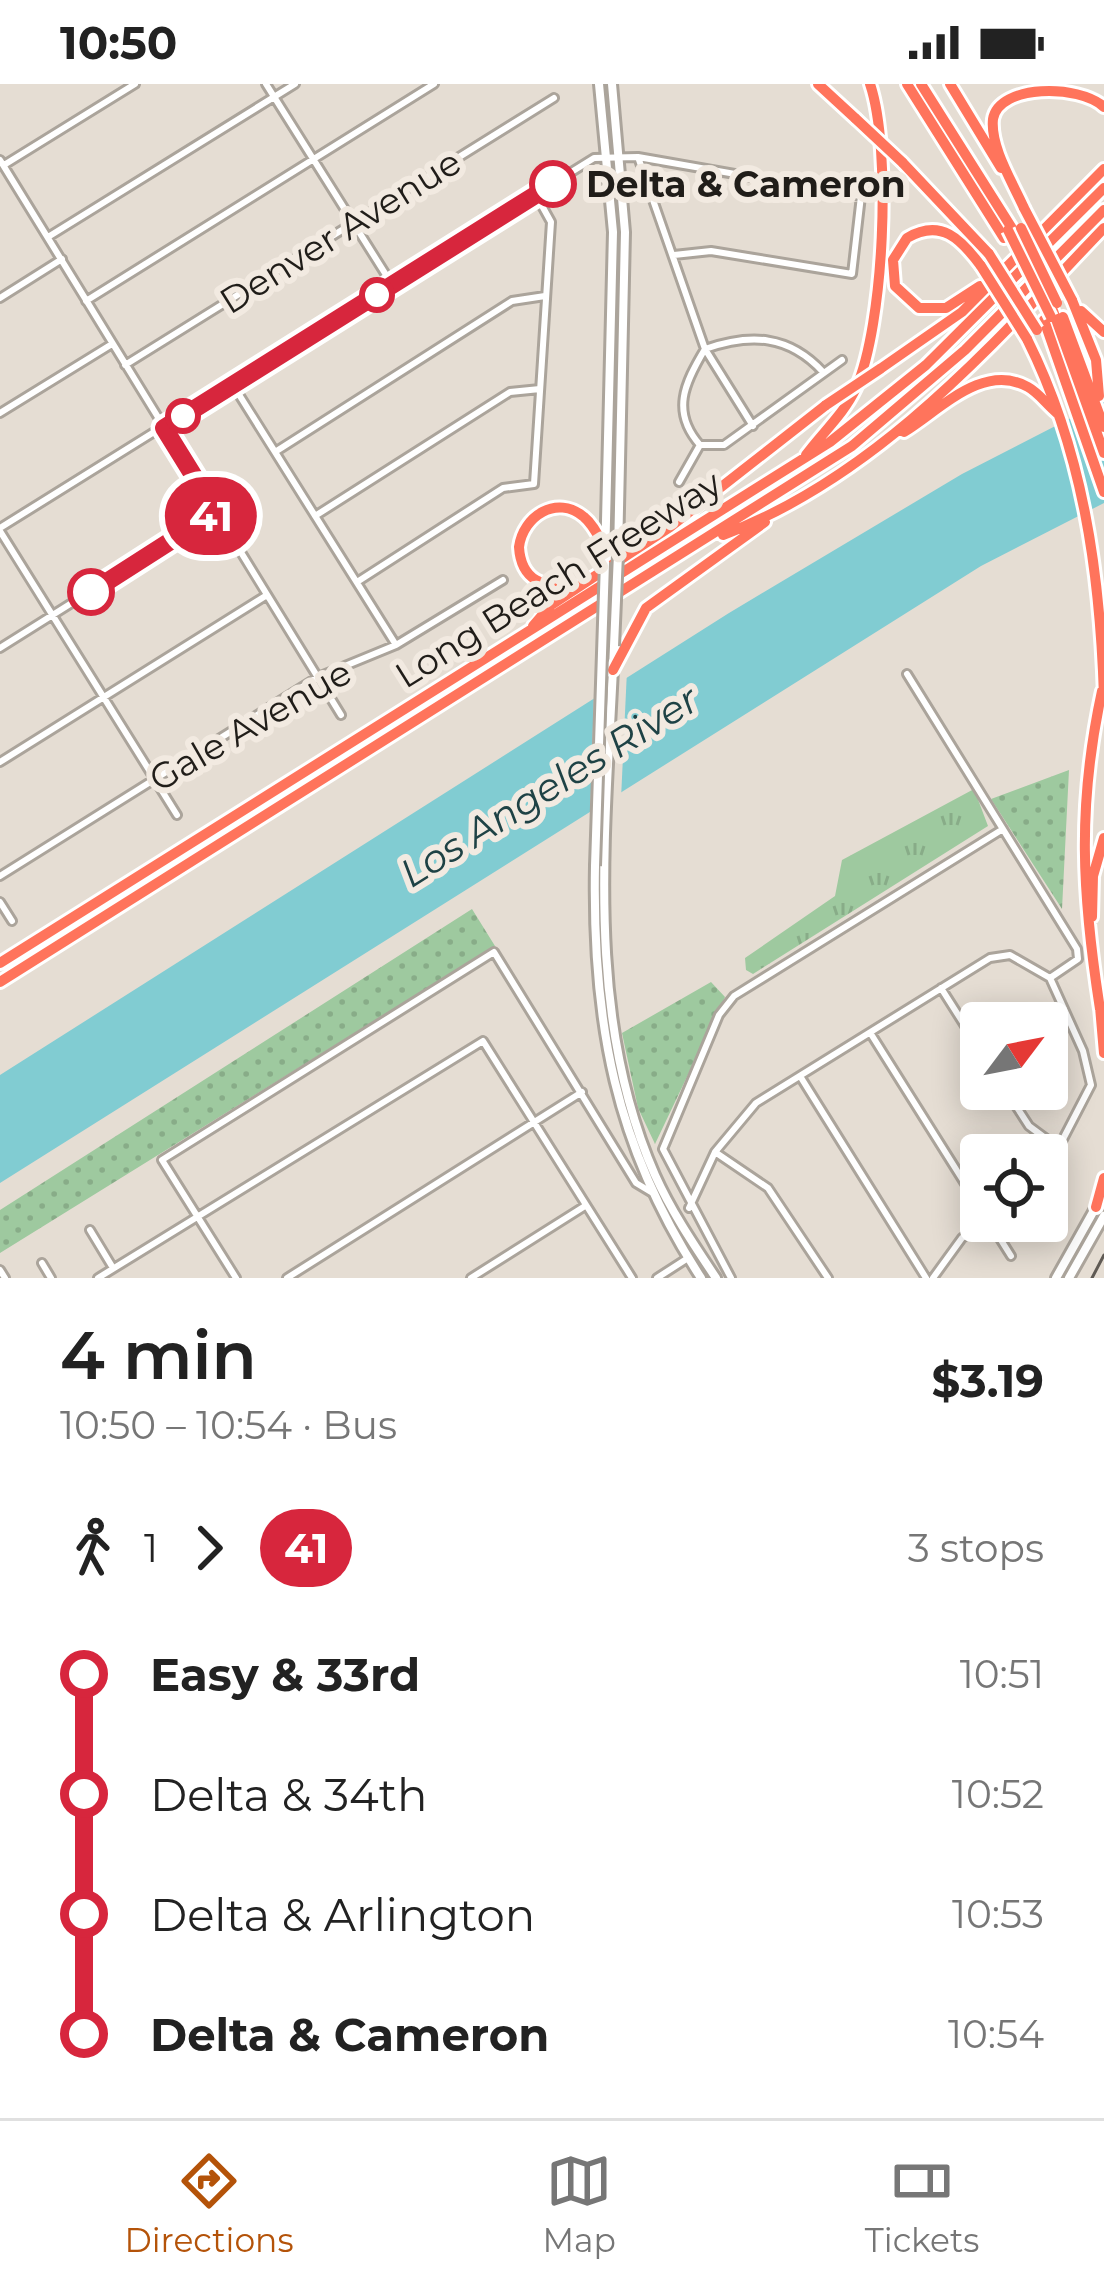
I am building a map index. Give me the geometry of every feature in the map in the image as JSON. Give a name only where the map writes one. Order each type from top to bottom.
[{"type":"highway","points":[[818,84],[902,162],[985,260],[1045,320],[1048,384],[1084,502],[1098,593],[1104,697]]},
{"type":"highway","points":[[802,460],[845,406],[867,351],[885,172],[870,84]]},
{"type":"highway","points":[[907,84],[1012,232],[1045,320],[1102,422]]},
{"type":"highway","points":[[922,84],[1012,232],[1058,352],[1075,370],[1104,453]]},
{"type":"highway","points":[[950,84],[1072,300],[1096,360],[1102,422]]},
{"type":"highway","points":[[1024,208],[995,138],[993,117],[1000,100],[1016,88],[1046,86],[1087,94],[1104,107]]},
{"type":"highway","points":[[526,634],[551,605],[670,526],[826,404],[946,325],[1102,169]]},
{"type":"highway","name":"Long Beach Freeway","points":[[0,963],[802,460],[926,365],[1104,188]]},
{"type":"highway","name":"Long Beach Freeway","points":[[0,982],[818,469],[893,413],[1104,210]]},
{"type":"highway","points":[[1064,272],[1104,228]]},
{"type":"highway","points":[[985,260],[956,237],[929,229],[902,243],[892,272],[908,302],[933,310],[952,305],[1007,267]]},
{"type":"highway","points":[[880,447],[1104,239]]},
{"type":"highway","points":[[1072,300],[1104,332]]},
{"type":"highway","points":[[1075,370],[1104,466]]},
{"type":"highway","points":[[1075,370],[1104,492]]},
{"type":"highway","points":[[613,670],[639,616],[656,598],[974,385],[999,379],[1033,390],[1060,415]]},
{"type":"highway","points":[[578,587],[544,586],[527,574],[518,555],[526,526],[544,511],[568,509],[588,520],[609,555]]},
{"type":"highway","points":[[698,544],[770,518]]},
{"type":"highway","points":[[1100,1009],[1082,863],[1093,730],[1104,682]]},
{"type":"highway","points":[[1104,838],[1091,888],[1104,1053]]},
{"type":"highway","points":[[1100,1211],[1104,1178]]},
{"type":"main road","points":[[599,84],[610,156],[613,670],[608,982],[624,1086],[655,1174],[716,1278]]},
{"type":"main road","points":[[612,84],[622,156],[595,866],[599,1021],[611,1075],[650,1192],[701,1278]]},
{"type":"main road","points":[[1070,1278],[1104,1194]]},
{"type":"main road","points":[[1056,1278],[1100,1211]]},
{"type":"street","points":[[135,84],[2,162],[341,715]]},
{"type":"street","points":[[266,84],[393,286]]},
{"type":"street","points":[[49,237],[295,84]]},
{"type":"street","points":[[86,301],[434,84]]},
{"type":"street","name":"Denver Avenue","points":[[125,364],[554,98]]},
{"type":"street","points":[[638,157],[705,349],[753,426]]},
{"type":"street","points":[[177,815],[0,530],[595,158],[638,157],[861,196],[852,274],[711,251],[674,255]]},
{"type":"street","points":[[0,181],[9,175]]},
{"type":"street","points":[[357,582],[503,488],[534,484],[551,222],[536,195]]},
{"type":"street","points":[[0,298],[62,259]]},
{"type":"street","points":[[275,452],[512,302],[545,296]]},
{"type":"street","points":[[700,446],[686,428],[681,404],[686,381],[705,349],[740,337],[776,340],[804,351],[823,372]]},
{"type":"street","points":[[0,413],[112,344]]},
{"type":"street","points":[[700,446],[724,445],[842,360]]},
{"type":"street","points":[[233,385],[396,645]]},
{"type":"street","points":[[315,516],[510,392],[540,389]]},
{"type":"street","points":[[679,482],[700,446]]},
{"type":"street","points":[[0,648],[216,512]]},
{"type":"street","name":"Gale Avenue","points":[[0,876],[318,677],[396,645],[503,580]]},
{"type":"street","points":[[0,761],[268,595]]},
{"type":"street","points":[[907,674],[1079,955],[1050,978]]},
{"type":"street","points":[[731,1278],[689,1208],[663,1149],[725,1004],[1003,829]]},
{"type":"street","points":[[0,902],[12,921]]},
{"type":"street","points":[[236,1278],[162,1160],[494,952],[636,1183],[650,1192]]},
{"type":"street","points":[[689,1208],[715,1152],[756,1103],[1000,955],[1020,959],[1050,978],[1083,1051],[1091,1084],[1067,1134]]},
{"type":"street","points":[[941,988],[960,1018]]},
{"type":"street","points":[[871,1032],[960,1175]]},
{"type":"street","points":[[98,1278],[483,1041],[632,1278]]},
{"type":"street","points":[[800,1076],[930,1278],[960,1240]]},
{"type":"street","points":[[287,1278],[582,1092]]},
{"type":"street","points":[[1019,1110],[1040,1134]]},
{"type":"street","points":[[715,1152],[768,1188],[828,1278]]},
{"type":"street","points":[[471,1278],[586,1205]]},
{"type":"street","points":[[90,1230],[114,1268]]},
{"type":"street","points":[[1002,1242],[1011,1256]]},
{"type":"street","points":[[656,1278],[688,1258]]},
{"type":"street","points":[[42,1263],[51,1278]]},
{"type":"street","points":[[0,1270],[5,1278]]},
{"type":"green space","points":[[1069,770],[1062,909],[991,799]]},
{"type":"green space","points":[[974,789],[988,826],[753,974],[746,970],[745,958],[835,896],[842,860]]},
{"type":"green space","points":[[472,909],[495,946],[0,1253],[0,1210]]},
{"type":"green space","points":[[711,982],[725,997],[655,1144],[638,1108],[622,1033]]},
{"type":"water","name":"Los Angeles River","points":[[1104,401],[1104,503],[981,566],[0,1183],[0,1075],[729,613],[962,474]]},
{"type":"pier","points":[[627,670],[621,799],[590,819],[594,691]]},
{"type":"tram line","points":[[1092,1278],[1104,1255]]},
{"type":"bus line","name":"41","points":[[91,592],[216,512],[164,428],[553,184]]},
{"type":"place","name":"Delta & Cameron","points":[[553,184]]}]
